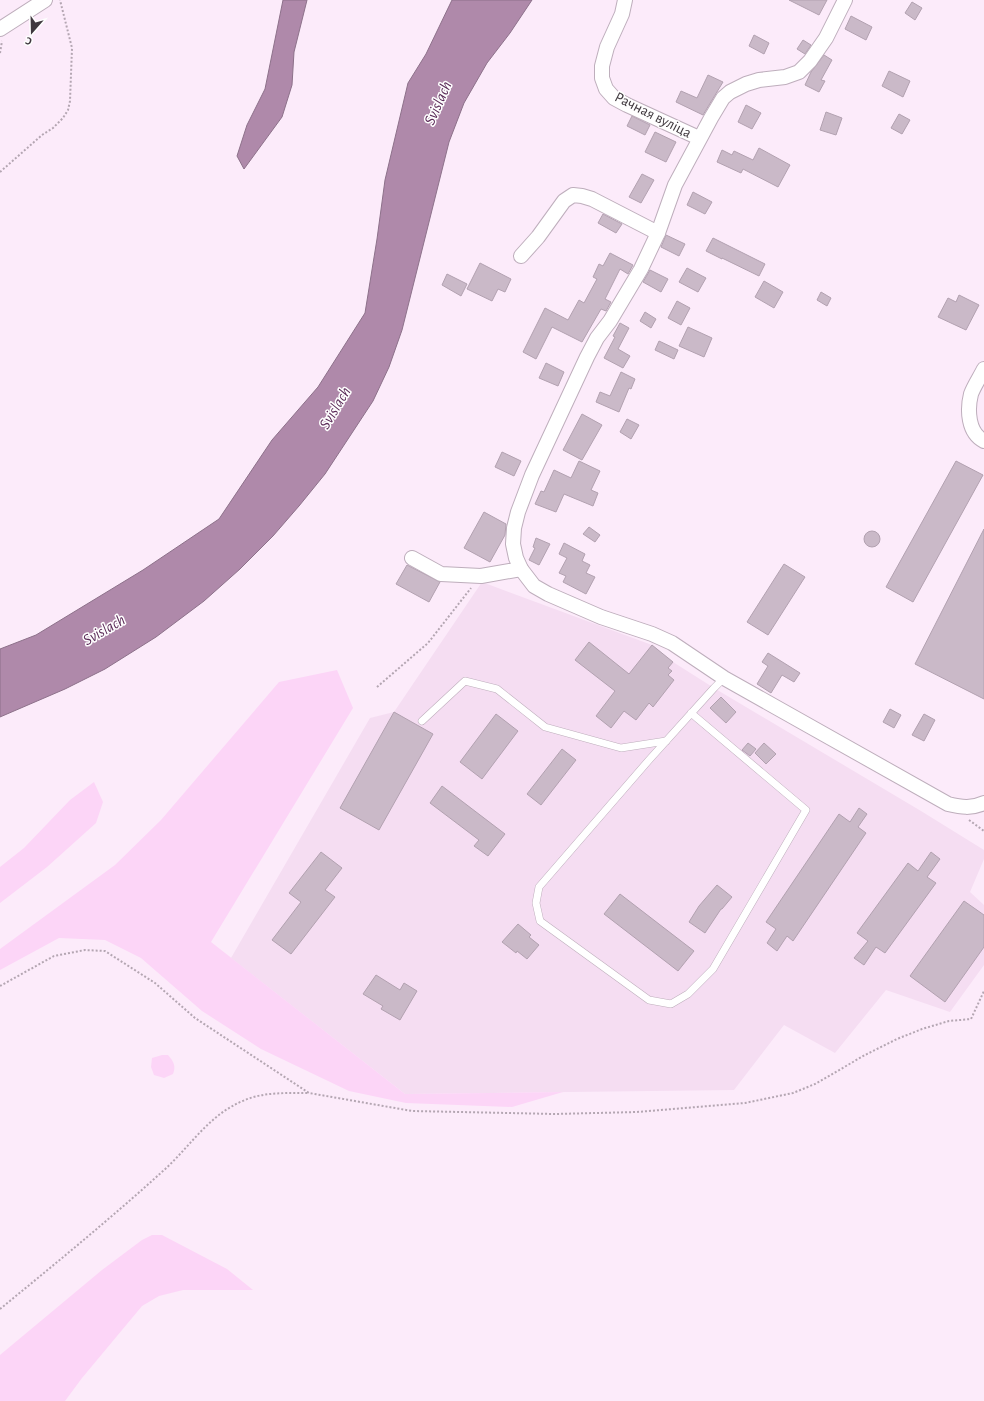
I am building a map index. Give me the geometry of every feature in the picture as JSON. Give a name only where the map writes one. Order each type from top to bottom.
[{"type":"street","points":[[0,29],[45,0]]},
{"type":"street","name":"Рачная вуліца","points":[[625,0],[622,14],[608,47],[602,66],[602,78],[606,89],[614,98],[627,105],[699,138]]},
{"type":"street","points":[[845,0],[826,38],[810,61],[799,72],[786,77],[759,80],[746,84],[730,92],[723,98],[699,138],[675,185],[658,233],[641,269],[610,321],[597,338],[532,475],[518,512],[514,528],[513,544],[516,558],[521,569],[534,586],[548,594],[601,617],[652,634],[672,643],[724,678],[948,804],[964,808],[984,803]]},
{"type":"street","points":[[521,256],[538,237],[564,201],[573,195],[592,199],[658,233]]},
{"type":"street","points":[[984,369],[971,394],[969,414],[972,429],[979,439],[984,441]]},
{"type":"street","points":[[412,558],[441,574],[480,576],[521,569]]},
{"type":"lane","points":[[691,713],[806,810],[713,969],[688,994],[671,1004],[650,1000],[540,921],[536,903],[539,887],[666,741],[691,713],[724,678]]},
{"type":"lane","points":[[422,721],[465,681],[497,689],[545,727],[621,748],[666,741]]},
{"type":"path","points":[[0,172],[42,135],[53,128],[63,118],[68,110],[70,101],[72,48],[60,0]]},
{"type":"path","points":[[377,687],[428,644],[480,576]]},
{"type":"path","points":[[0,986],[54,956],[85,950],[105,951],[154,983],[195,1018],[309,1093]]},
{"type":"path","points":[[0,1309],[121,1209],[172,1163],[207,1125],[226,1110],[245,1100],[275,1094],[309,1093],[412,1111],[555,1114],[637,1112],[745,1103],[793,1093],[815,1084],[866,1055],[922,1029],[948,1021],[971,1019],[984,991]]},
{"type":"shaded area","points":[[482,582],[652,645],[673,662],[714,688],[984,850],[984,859],[970,892],[984,905],[984,965],[950,1012],[886,990],[835,1053],[784,1025],[734,1090],[405,1094],[231,958],[370,718],[394,712]]},
{"type":"shaded area","points":[[337,670],[353,708],[211,942],[405,1094],[563,1092],[512,1107],[406,1103],[349,1091],[261,1049],[202,1011],[141,958],[105,940],[59,938],[0,970],[0,949],[115,865],[161,820],[279,682]]},
{"type":"shaded area","points":[[94,782],[103,802],[96,823],[47,867],[0,903],[0,867],[24,848],[70,800]]},
{"type":"shaded area","points":[[168,1055],[174,1066],[173,1074],[164,1078],[154,1075],[151,1067],[152,1058]]},
{"type":"shaded area","points":[[152,1235],[162,1235],[227,1269],[253,1290],[183,1290],[159,1296],[142,1306],[82,1378],[65,1401],[0,1401],[0,1355],[102,1270],[142,1240]]},
{"type":"water","points":[[283,0],[307,0],[294,52],[292,85],[282,117],[244,169],[237,156],[247,125],[265,89]]},
{"type":"water","name":"Svislach","points":[[452,0],[532,0],[510,33],[487,63],[464,103],[449,142],[402,330],[389,367],[373,401],[325,474],[299,506],[273,536],[240,569],[204,601],[156,637],[105,669],[65,689],[0,717],[0,649],[36,635],[143,570],[219,519],[272,440],[318,387],[365,313],[385,180],[408,83],[426,54]]},
{"type":"building","points":[[789,0],[827,0],[819,15]]},
{"type":"building","points":[[912,2],[922,8],[915,20],[905,13]]},
{"type":"building","points":[[851,16],[872,27],[866,40],[845,29]]},
{"type":"building","points":[[754,35],[769,43],[764,54],[749,46]]},
{"type":"building","points":[[803,40],[811,45],[805,54],[797,49]]},
{"type":"building","points":[[824,55],[832,60],[821,80],[825,81],[819,92],[805,85],[811,72]]},
{"type":"building","points":[[889,71],[910,81],[903,97],[882,86]]},
{"type":"building","points":[[708,75],[723,82],[703,115],[676,102],[681,91],[697,98]]},
{"type":"building","points":[[746,105],[761,113],[752,129],[738,122]]},
{"type":"building","points":[[826,112],[842,118],[836,135],[820,130]]},
{"type":"building","points":[[899,114],[910,120],[902,134],[891,128]]},
{"type":"building","points":[[632,116],[650,125],[645,135],[627,126]]},
{"type":"building","points":[[655,132],[676,142],[666,162],[645,152]]},
{"type":"building","points":[[759,148],[790,165],[778,187],[743,169],[741,173],[717,162],[722,150],[732,155],[734,151],[753,160]]},
{"type":"building","points":[[642,174],[654,180],[641,203],[629,197]]},
{"type":"building","points":[[693,192],[712,202],[705,214],[687,205]]},
{"type":"building","points":[[603,214],[622,224],[616,233],[598,223]]},
{"type":"building","points":[[666,235],[685,244],[679,256],[661,247]]},
{"type":"building","points":[[713,238],[765,264],[759,276],[706,251]]},
{"type":"building","points":[[610,253],[633,265],[628,274],[620,269],[605,299],[611,302],[606,311],[601,309],[582,342],[552,327],[536,359],[523,352],[545,308],[568,320],[579,300],[584,303],[597,279],[593,277],[599,264],[603,266]]},
{"type":"building","points":[[480,263],[511,279],[505,292],[498,289],[492,301],[467,289]]},
{"type":"building","points":[[687,268],[706,278],[698,292],[679,282]]},
{"type":"building","points":[[650,270],[668,279],[661,292],[643,282]]},
{"type":"building","points":[[447,274],[467,284],[461,296],[442,285]]},
{"type":"building","points":[[764,281],[783,292],[774,308],[755,297]]},
{"type":"building","points":[[821,292],[831,298],[827,306],[817,300]]},
{"type":"building","points":[[959,295],[979,305],[966,330],[938,317],[948,298],[956,302]]},
{"type":"building","points":[[677,301],[690,308],[681,325],[668,318]]},
{"type":"building","points":[[645,312],[656,319],[651,328],[640,321]]},
{"type":"building","points":[[620,323],[629,328],[618,349],[630,356],[623,368],[604,358],[615,337],[613,336]]},
{"type":"building","points":[[688,327],[712,338],[704,357],[679,346]]},
{"type":"building","points":[[659,341],[678,350],[674,359],[655,350]]},
{"type":"building","points":[[546,363],[564,372],[558,386],[539,378]]},
{"type":"building","points":[[621,372],[635,379],[631,389],[629,388],[619,412],[596,402],[600,392],[610,396]]},
{"type":"building","points":[[582,414],[602,425],[582,460],[563,450]]},
{"type":"building","points":[[627,419],[639,425],[631,439],[620,432]]},
{"type":"building","points":[[502,452],[521,461],[514,476],[495,467]]},
{"type":"building","points":[[579,461],[600,471],[591,490],[598,493],[593,506],[564,494],[556,512],[535,504],[541,491],[544,492],[554,470],[571,478]]},
{"type":"building","points":[[956,461],[983,475],[913,602],[886,587]]},
{"type":"building","points":[[484,512],[506,524],[505,535],[490,562],[464,548]]},
{"type":"building","points":[[589,527],[600,535],[595,542],[583,534]]},
{"type":"building","points":[[984,529],[984,699],[915,664]]},
{"type":"building","points":[[869,531],[875,531],[880,536],[878,545],[875,547],[869,547],[864,542],[864,536]]},
{"type":"building","points":[[536,538],[550,544],[539,565],[529,560],[535,548],[533,547]]},
{"type":"building","points":[[564,543],[585,554],[582,561],[590,565],[586,573],[595,577],[586,594],[563,582],[566,576],[559,573],[567,558],[559,554]]},
{"type":"building","points":[[784,564],[805,577],[768,635],[747,622]]},
{"type":"building","points":[[407,565],[440,582],[429,602],[396,584]]},
{"type":"building","points":[[589,642],[629,674],[652,645],[673,662],[668,668],[672,671],[668,675],[674,680],[653,707],[649,703],[636,720],[624,711],[611,728],[596,716],[615,691],[575,660]]},
{"type":"building","points":[[768,653],[800,673],[794,682],[782,675],[771,693],[757,684],[768,666],[762,662]]},
{"type":"building","points":[[721,697],[736,712],[726,723],[710,708]]},
{"type":"building","points":[[890,709],[901,715],[894,728],[883,722]]},
{"type":"building","points":[[394,712],[433,734],[379,830],[340,808]]},
{"type":"building","points":[[496,714],[518,731],[482,779],[460,762]]},
{"type":"building","points":[[924,714],[935,720],[924,741],[912,735]]},
{"type":"building","points":[[748,743],[756,749],[750,756],[742,750]]},
{"type":"building","points":[[764,743],[776,754],[766,764],[755,753]]},
{"type":"building","points":[[562,749],[576,760],[541,805],[527,794]]},
{"type":"building","points":[[442,786],[505,834],[488,856],[474,846],[479,840],[430,803]]},
{"type":"building","points":[[859,808],[867,814],[858,827],[866,833],[793,941],[787,936],[777,951],[767,943],[776,929],[766,922],[839,814],[850,822]]},
{"type":"building","points":[[321,852],[342,868],[325,890],[335,897],[291,954],[272,940],[301,902],[289,893]]},
{"type":"building","points":[[931,852],[940,859],[927,877],[936,883],[885,953],[876,947],[864,965],[854,958],[868,941],[857,933],[908,863],[918,871]]},
{"type":"building","points":[[717,885],[732,897],[721,909],[705,933],[689,922],[699,906]]},
{"type":"building","points":[[620,894],[694,951],[678,971],[604,914]]},
{"type":"building","points":[[964,901],[984,915],[984,947],[945,1002],[910,976]]},
{"type":"building","points":[[518,924],[531,935],[529,937],[539,945],[527,959],[517,951],[516,953],[502,942]]},
{"type":"building","points":[[376,975],[400,990],[404,983],[417,991],[400,1020],[381,1009],[383,1006],[363,994]]}]
